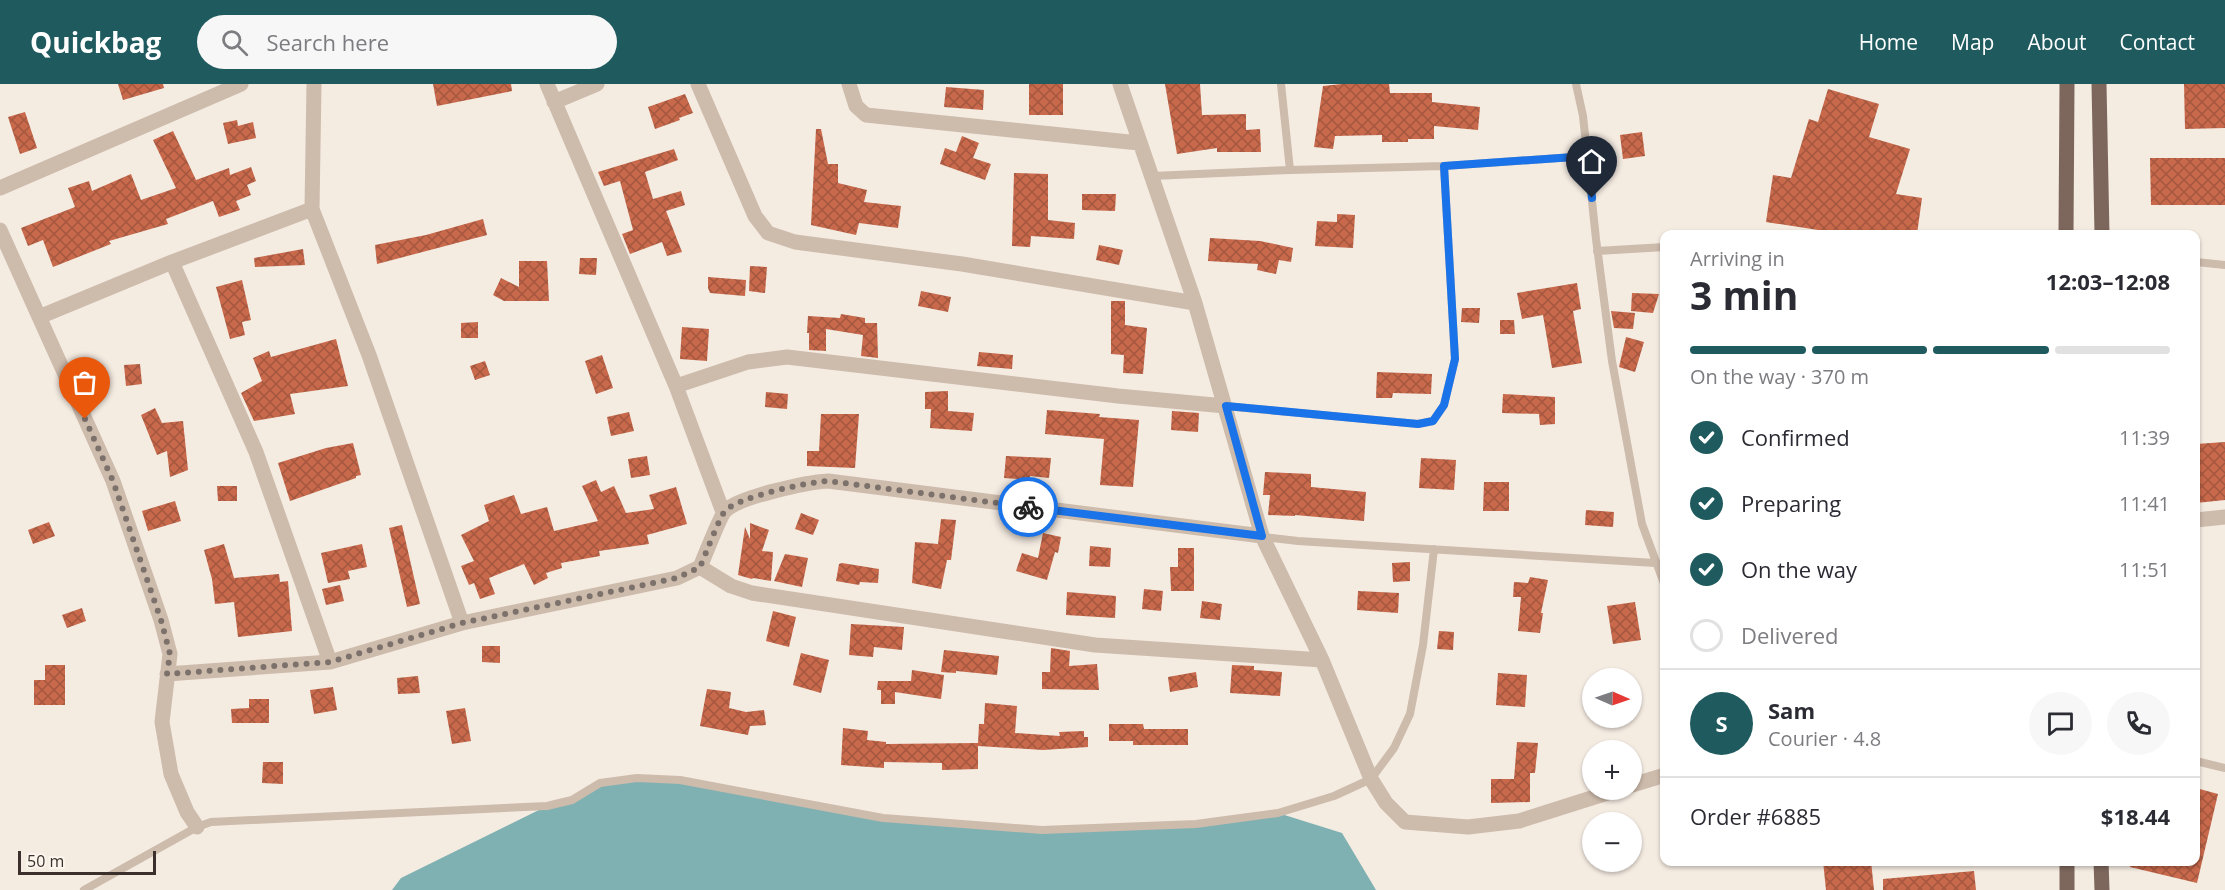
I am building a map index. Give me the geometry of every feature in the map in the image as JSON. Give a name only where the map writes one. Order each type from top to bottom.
[{"type":"main road","points":[[2066,230],[2067,84]]},
{"type":"main road","points":[[2099,84],[2102,230]]},
{"type":"main road","points":[[2067,866],[2067,890]]},
{"type":"main road","points":[[2102,866],[2102,890]]},
{"type":"street","points":[[0,188],[241,84]]},
{"type":"street","points":[[314,84],[312,209],[369,355],[462,623]]},
{"type":"street","points":[[547,84],[676,386],[723,512]]},
{"type":"street","points":[[554,102],[597,84]]},
{"type":"street","points":[[698,84],[755,216],[768,233],[795,242],[962,264],[1195,303]]},
{"type":"street","points":[[849,84],[856,106],[866,116],[1139,143]]},
{"type":"street","points":[[1120,84],[1195,303],[1262,536],[1322,660],[1371,779],[1386,803],[1405,822],[1439,827],[1468,827],[1519,821],[1585,800]]},
{"type":"street","points":[[39,317],[172,262],[312,209]]},
{"type":"street","points":[[0,230],[113,481],[161,620],[170,654],[162,722],[171,774],[187,812],[197,827]]},
{"type":"street","points":[[172,262],[256,452],[330,662]]},
{"type":"street","points":[[676,386],[748,362],[787,357],[1118,396],[1226,406]]},
{"type":"street","points":[[167,674],[330,662],[462,623],[677,578],[700,567],[723,512],[735,503],[810,482],[828,481],[1262,536]]},
{"type":"street","points":[[2200,520],[2225,517]]},
{"type":"street","points":[[700,567],[731,586],[752,593],[1095,645],[1322,660]]},
{"type":"street","points":[[1642,782],[1660,777]]},
{"type":"lane","points":[[1281,84],[1290,170]]},
{"type":"lane","points":[[1576,84],[1583,116],[1597,250],[1612,361],[1642,524],[1660,574]]},
{"type":"lane","points":[[1150,176],[1444,166],[1588,156]]},
{"type":"lane","points":[[1226,406],[1418,424],[1433,421],[1444,405],[1455,359],[1444,166]]},
{"type":"lane","points":[[1597,250],[1660,247]]},
{"type":"lane","points":[[2200,262],[2225,265]]},
{"type":"lane","points":[[1262,536],[1298,541],[1655,563]]},
{"type":"lane","points":[[84,890],[197,827],[211,822],[466,812],[547,806],[572,800],[600,783],[637,778],[680,780],[883,818],[1042,830],[1196,824],[1278,813],[1334,796],[1371,779],[1394,748],[1410,714],[1423,645],[1434,549]]},
{"type":"lane","points":[[2200,762],[2225,768]]},
{"type":"water","points":[[680,780],[883,818],[1042,830],[1196,824],[1278,813],[1342,833],[1376,890],[392,890],[401,878],[547,806],[572,800],[600,783]]},
{"type":"building","points":[[118,84],[163,84],[164,88],[123,100]]},
{"type":"building","points":[[433,84],[511,84],[512,91],[437,106]]},
{"type":"building","points":[[1029,84],[1063,84],[1063,115],[1029,115]]},
{"type":"building","points":[[1165,84],[1200,84],[1202,115],[1246,114],[1246,130],[1260,129],[1261,152],[1217,152],[1217,148],[1177,154]]},
{"type":"building","points":[[1389,84],[1390,93],[1432,93],[1432,102],[1480,107],[1478,130],[1434,126],[1434,139],[1408,139],[1408,142],[1382,142],[1382,135],[1335,136],[1333,149],[1314,147],[1323,86]]},
{"type":"building","points":[[2184,84],[2225,84],[2225,128],[2185,129]]},
{"type":"building","points":[[946,87],[984,90],[983,110],[944,107]]},
{"type":"building","points":[[1828,89],[1879,104],[1869,137],[1910,149],[1896,194],[1922,198],[1918,230],[1818,230],[1766,222],[1773,175],[1791,178],[1809,119],[1818,122]]},
{"type":"building","points":[[685,94],[693,113],[655,129],[648,107]]},
{"type":"building","points":[[25,112],[37,148],[20,154],[8,117]]},
{"type":"building","points":[[237,120],[238,126],[253,122],[256,138],[228,144],[223,123]]},
{"type":"building","points":[[816,129],[821,129],[828,164],[838,164],[838,183],[867,190],[864,202],[901,206],[898,228],[859,223],[856,235],[811,225]]},
{"type":"building","points":[[173,131],[196,180],[229,168],[230,175],[251,167],[256,181],[247,185],[251,195],[236,201],[240,210],[219,217],[213,201],[166,219],[168,224],[109,241],[111,244],[53,267],[43,240],[28,246],[21,228],[75,207],[68,188],[89,181],[92,191],[131,174],[141,200],[176,188],[153,140]]},
{"type":"building","points":[[1642,132],[1645,156],[1623,159],[1620,135]]},
{"type":"building","points":[[962,136],[979,143],[973,158],[991,164],[985,180],[940,164],[945,148],[956,152]]},
{"type":"building","points":[[674,149],[678,160],[645,172],[653,199],[681,191],[685,205],[666,211],[682,252],[667,256],[662,242],[630,254],[622,234],[633,230],[620,181],[604,186],[598,172]]},
{"type":"building","points":[[2150,158],[2225,158],[2225,205],[2151,205]]},
{"type":"building","points":[[1014,173],[1048,174],[1048,220],[1075,223],[1074,239],[1031,236],[1030,247],[1012,246]]},
{"type":"building","points":[[1082,194],[1116,194],[1115,211],[1082,210]]},
{"type":"building","points":[[1337,214],[1355,215],[1353,248],[1315,246],[1317,221],[1337,222]]},
{"type":"building","points":[[483,219],[487,235],[377,264],[375,245],[426,235]]},
{"type":"building","points":[[1210,238],[1260,241],[1293,248],[1291,262],[1279,260],[1276,274],[1257,270],[1258,264],[1208,261]]},
{"type":"building","points":[[1099,245],[1123,250],[1119,265],[1096,260]]},
{"type":"building","points":[[303,249],[305,265],[255,267],[254,258]]},
{"type":"building","points":[[580,258],[597,258],[596,275],[579,274]]},
{"type":"building","points":[[519,261],[547,261],[549,301],[504,301],[493,295],[501,278],[519,287]]},
{"type":"building","points":[[750,266],[767,267],[765,293],[749,291]]},
{"type":"building","points":[[708,277],[746,280],[745,296],[710,293]]},
{"type":"building","points":[[242,280],[251,320],[242,322],[245,335],[230,339],[216,287]]},
{"type":"building","points":[[1577,283],[1581,309],[1573,311],[1582,363],[1552,368],[1543,315],[1522,319],[1517,293]]},
{"type":"building","points":[[921,291],[951,297],[948,312],[918,306]]},
{"type":"building","points":[[1632,293],[1659,294],[1653,313],[1631,311]]},
{"type":"building","points":[[1111,301],[1125,301],[1125,325],[1147,328],[1143,374],[1123,373],[1124,355],[1111,354]]},
{"type":"building","points":[[1462,308],[1480,308],[1479,323],[1461,322]]},
{"type":"building","points":[[1611,311],[1635,313],[1633,329],[1614,328]]},
{"type":"building","points":[[841,314],[865,318],[865,323],[877,323],[878,358],[861,356],[863,335],[826,329],[826,351],[809,350],[808,316],[840,318]]},
{"type":"building","points":[[1500,320],[1514,320],[1515,334],[1500,334]]},
{"type":"building","points":[[478,322],[478,338],[461,338],[461,323]]},
{"type":"building","points":[[682,327],[709,329],[707,361],[680,359]]},
{"type":"building","points":[[1626,337],[1644,342],[1635,372],[1619,367]]},
{"type":"building","points":[[336,339],[348,386],[290,394],[295,414],[254,421],[241,393],[262,381],[253,358],[269,351],[271,357]]},
{"type":"building","points":[[979,352],[1013,355],[1012,369],[977,366]]},
{"type":"building","points":[[602,355],[613,388],[596,394],[585,361]]},
{"type":"building","points":[[485,361],[490,375],[475,380],[470,366]]},
{"type":"building","points":[[140,364],[142,384],[126,386],[124,365]]},
{"type":"building","points":[[1377,372],[1432,374],[1431,394],[1393,393],[1392,398],[1376,398]]},
{"type":"building","points":[[948,391],[948,411],[974,413],[972,431],[930,428],[931,409],[925,409],[925,392]]},
{"type":"building","points":[[766,392],[788,394],[787,409],[765,407]]},
{"type":"building","points":[[1503,394],[1555,397],[1555,424],[1540,425],[1539,414],[1502,413]]},
{"type":"building","points":[[155,408],[162,423],[183,421],[188,470],[170,477],[167,451],[157,455],[141,415]]},
{"type":"building","points":[[1047,410],[1139,420],[1133,487],[1100,485],[1104,439],[1045,434]]},
{"type":"building","points":[[1172,411],[1199,413],[1198,432],[1171,430]]},
{"type":"building","points":[[629,412],[634,431],[611,436],[607,417]]},
{"type":"building","points":[[821,414],[859,414],[855,468],[807,466],[807,451],[819,451]]},
{"type":"building","points":[[2225,442],[2225,500],[2200,503],[2200,444]]},
{"type":"building","points":[[353,443],[361,475],[290,501],[278,463],[326,448]]},
{"type":"building","points":[[647,456],[650,475],[631,478],[628,459]]},
{"type":"building","points":[[1006,456],[1051,458],[1049,478],[1030,476],[1030,480],[1004,478]]},
{"type":"building","points":[[1421,458],[1456,460],[1454,490],[1419,488]]},
{"type":"building","points":[[1265,472],[1311,474],[1311,487],[1366,492],[1364,521],[1268,515],[1270,495],[1263,495]]},
{"type":"building","points":[[596,480],[601,492],[614,486],[626,513],[654,509],[649,495],[676,487],[687,524],[647,535],[649,544],[599,551],[600,556],[561,563],[562,568],[546,573],[548,578],[534,585],[524,564],[489,578],[495,594],[480,599],[474,583],[469,585],[461,566],[474,561],[461,535],[489,521],[484,505],[514,495],[521,514],[547,507],[554,531],[598,521],[582,486]]},
{"type":"building","points":[[1484,482],[1509,482],[1509,511],[1483,511]]},
{"type":"building","points":[[217,486],[237,486],[237,501],[218,501]]},
{"type":"building","points":[[175,501],[181,521],[148,531],[142,511]]},
{"type":"building","points":[[1586,510],[1614,512],[1613,527],[1585,525]]},
{"type":"building","points":[[801,513],[819,520],[813,535],[795,529]]},
{"type":"building","points":[[941,519],[956,520],[951,560],[947,560],[941,589],[912,583],[915,542],[938,544]]},
{"type":"building","points":[[49,522],[55,536],[33,544],[28,530]]},
{"type":"building","points":[[750,523],[769,530],[762,551],[773,552],[771,581],[738,575],[745,527],[750,539]]},
{"type":"building","points":[[402,525],[420,604],[407,607],[389,528]]},
{"type":"building","points":[[1043,533],[1061,537],[1058,553],[1055,552],[1047,580],[1016,571],[1022,553],[1038,558]]},
{"type":"building","points":[[224,544],[234,578],[279,574],[280,582],[288,581],[292,631],[238,637],[234,602],[215,604],[212,579],[204,550]]},
{"type":"building","points":[[362,544],[367,567],[348,571],[350,579],[328,583],[321,553]]},
{"type":"building","points":[[1090,546],[1111,548],[1110,567],[1089,566]]},
{"type":"building","points":[[1178,548],[1194,548],[1194,591],[1171,591],[1170,567],[1178,567]]},
{"type":"building","points":[[785,554],[808,558],[802,587],[774,581]]},
{"type":"building","points":[[1410,562],[1410,581],[1393,582],[1392,563]]},
{"type":"building","points":[[839,564],[879,569],[878,583],[860,582],[859,585],[836,581]]},
{"type":"building","points":[[1530,577],[1548,580],[1541,613],[1543,613],[1540,633],[1518,631],[1521,597],[1513,597],[1514,582],[1528,583]]},
{"type":"building","points":[[340,585],[344,601],[326,605],[322,589]]},
{"type":"building","points":[[1144,589],[1163,591],[1161,611],[1142,609]]},
{"type":"building","points":[[1358,591],[1399,593],[1398,613],[1357,610]]},
{"type":"building","points":[[1067,592],[1116,596],[1115,618],[1066,615]]},
{"type":"building","points":[[1202,601],[1222,604],[1220,620],[1200,618]]},
{"type":"building","points":[[1635,602],[1641,640],[1613,644],[1607,606]]},
{"type":"building","points":[[82,608],[86,621],[67,628],[62,615]]},
{"type":"building","points":[[773,611],[796,617],[789,647],[766,641]]},
{"type":"building","points":[[851,624],[904,627],[902,650],[874,647],[873,657],[849,655]]},
{"type":"building","points":[[1439,631],[1454,632],[1453,650],[1437,649]]},
{"type":"building","points":[[482,646],[500,646],[500,663],[482,662]]},
{"type":"building","points":[[1051,648],[1070,651],[1069,666],[1097,664],[1099,690],[1042,689],[1042,672],[1050,672]]},
{"type":"building","points":[[944,650],[999,656],[997,675],[956,671],[956,673],[941,672]]},
{"type":"building","points":[[801,653],[829,660],[821,693],[793,685]]},
{"type":"building","points":[[45,665],[65,665],[65,705],[34,705],[34,680],[45,680]]},
{"type":"building","points":[[1232,665],[1254,666],[1254,670],[1282,672],[1280,696],[1230,693]]},
{"type":"building","points":[[912,670],[944,675],[941,699],[895,692],[895,704],[881,704],[881,690],[877,690],[878,681],[911,681]]},
{"type":"building","points":[[1196,672],[1198,687],[1170,692],[1168,677]]},
{"type":"building","points":[[1498,673],[1527,675],[1525,707],[1496,705]]},
{"type":"building","points":[[418,676],[420,693],[398,694],[397,678]]},
{"type":"building","points":[[333,687],[337,710],[314,714],[310,690]]},
{"type":"building","points":[[707,689],[731,692],[729,708],[746,712],[764,710],[766,725],[750,726],[748,735],[700,726]]},
{"type":"building","points":[[249,699],[269,699],[269,723],[232,723],[231,709],[249,708]]},
{"type":"building","points":[[985,703],[1017,706],[1015,733],[1060,736],[1059,732],[1084,731],[1084,737],[1088,737],[1088,747],[1043,750],[978,746],[978,769],[942,770],[942,763],[884,762],[884,768],[841,765],[843,728],[868,731],[867,740],[886,742],[886,744],[978,743],[979,724],[984,724]]},
{"type":"building","points":[[465,708],[471,741],[452,744],[446,711]]},
{"type":"building","points":[[1109,724],[1143,724],[1144,729],[1188,729],[1188,745],[1133,745],[1133,741],[1109,741]]},
{"type":"building","points":[[1517,742],[1538,743],[1535,773],[1530,773],[1530,802],[1491,803],[1491,779],[1514,779]]},
{"type":"building","points":[[263,762],[283,762],[283,784],[262,783]]},
{"type":"building","points":[[2200,789],[2218,794],[2197,883],[2130,867],[2200,866]]},
{"type":"building","points":[[1824,866],[1872,866],[1874,890],[1826,890]]},
{"type":"building","points":[[1974,871],[1976,890],[1883,890],[1883,879]]},
{"type":"way so far","points":[[85,419],[113,481],[161,620],[170,654],[167,674],[330,662],[462,623],[677,578],[700,567],[723,512],[735,503],[810,482],[828,481],[1028,507]]},
{"type":"route","points":[[1028,507],[1262,536],[1226,406],[1418,424],[1433,421],[1444,405],[1455,359],[1444,166],[1588,156],[1592,198]]}]
